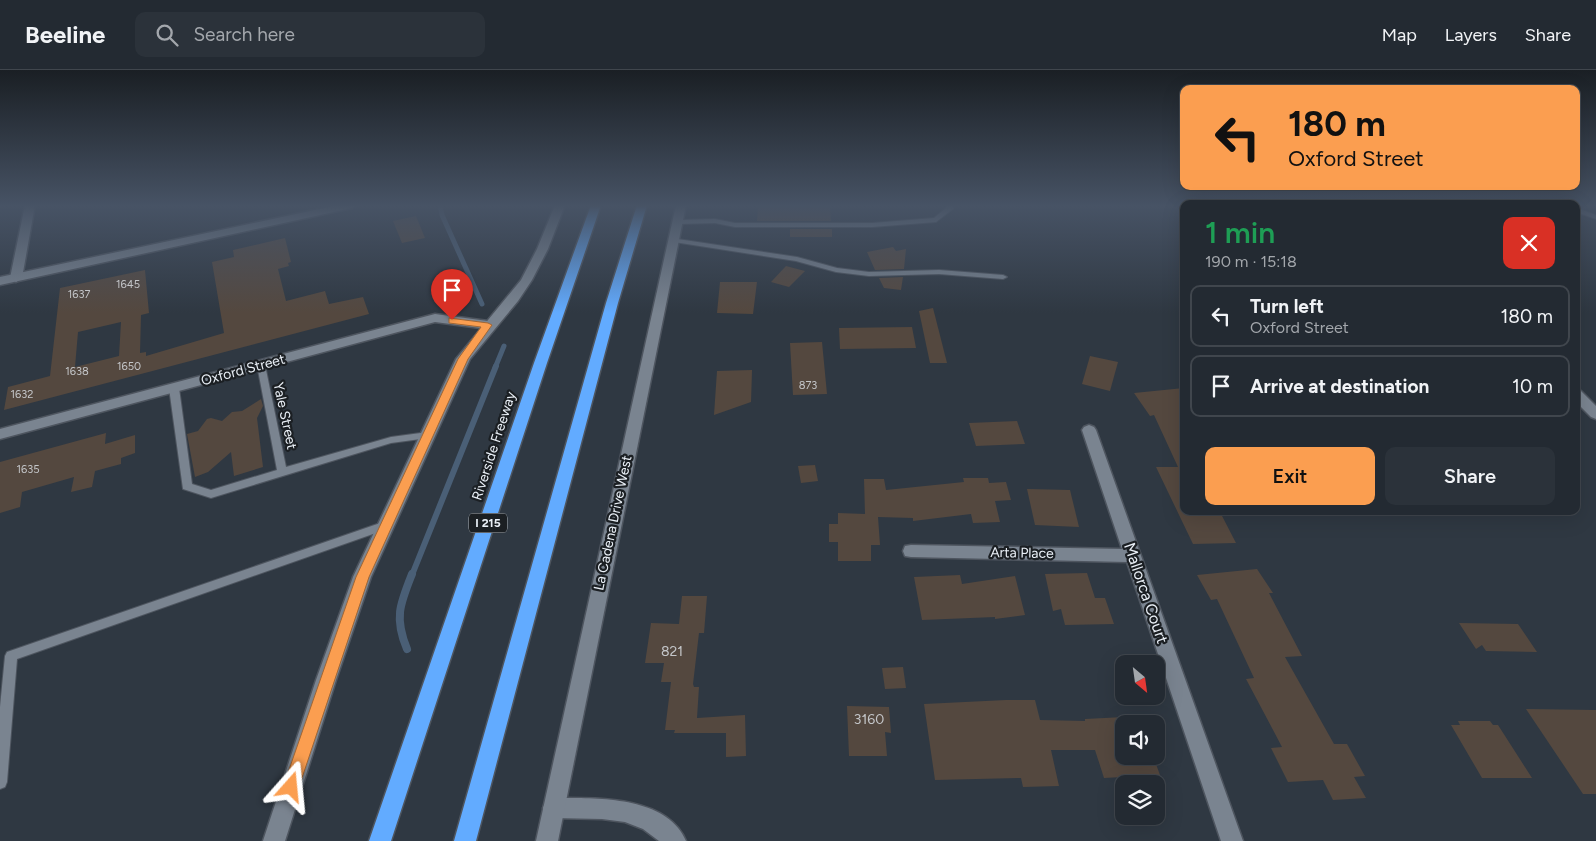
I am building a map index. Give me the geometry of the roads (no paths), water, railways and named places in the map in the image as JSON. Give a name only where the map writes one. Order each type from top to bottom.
[{"type":"highway","name":"Riverside Freeway","points":[[380,841],[420,728],[560,304],[583,241]]},
{"type":"highway","points":[[465,841],[631,241]]},
{"type":"street","points":[[16,278],[23,241]]},
{"type":"street","points":[[0,281],[177,241]]},
{"type":"street","points":[[274,841],[326,680],[359,587],[386,525],[463,359],[488,325],[520,290],[545,241]]},
{"type":"street","name":"La Cadena Drive West","points":[[547,841],[674,241]]},
{"type":"street","name":"Oxford Street","points":[[0,434],[435,318],[488,325]]},
{"type":"street","points":[[1580,398],[1596,414]]},
{"type":"street","name":"Mallorca Court","points":[[1089,430],[1232,841]]},
{"type":"street","name":"Arta Place","points":[[911,551],[1133,556]]},
{"type":"street","points":[[554,808],[610,810],[630,813],[648,819],[675,841]]},
{"type":"lane","points":[[680,241],[797,259],[836,270],[869,274],[939,272],[1002,277]]},
{"type":"lane","name":"Yale Street","points":[[261,365],[282,472]]},
{"type":"lane","points":[[174,388],[187,486],[211,494],[391,440],[428,435]]},
{"type":"lane","points":[[0,782],[6,656],[386,525]]},
{"type":"waterway","points":[[454,241],[482,304]]},
{"type":"waterway","points":[[495,368],[504,346]]},
{"type":"waterway","points":[[412,575],[496,366]]},
{"type":"waterway","points":[[407,649],[401,628],[400,611],[412,574]]}]
